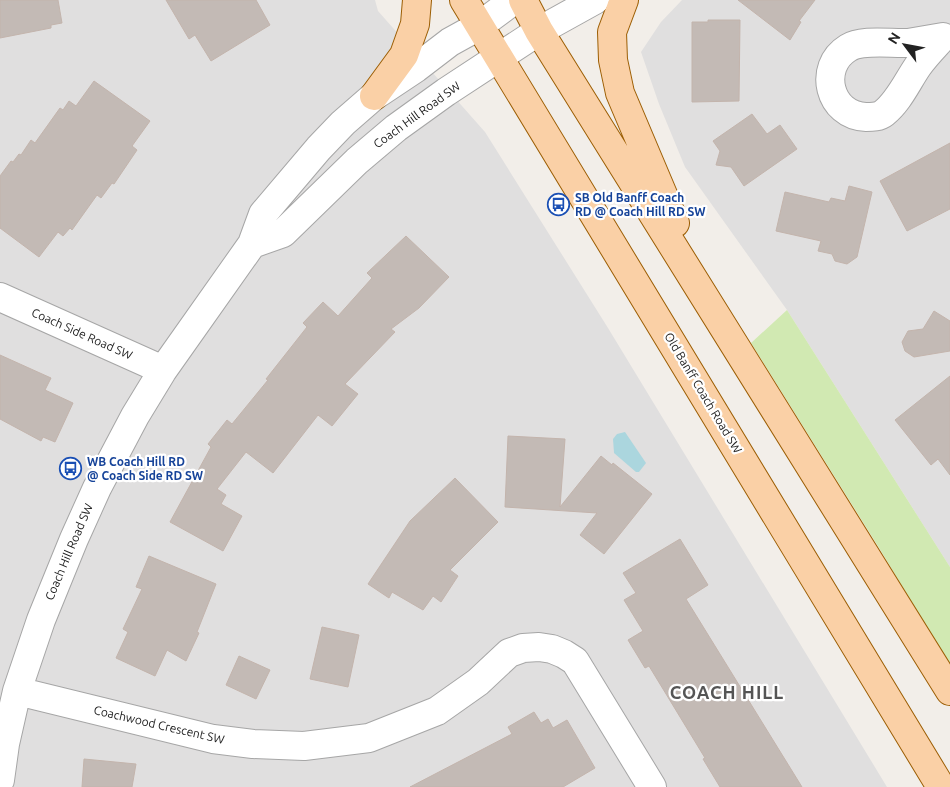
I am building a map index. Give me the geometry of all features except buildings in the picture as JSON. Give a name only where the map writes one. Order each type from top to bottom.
[{"type":"main road","points":[[374,96],[404,55],[415,24],[417,0]]},
{"type":"main road","name":"Old Banff Coach Road SW","points":[[464,0],[941,787]]},
{"type":"main road","points":[[523,0],[539,31],[950,691]]},
{"type":"main road","points":[[624,0],[612,32],[613,60],[620,94],[706,298]]},
{"type":"street","name":"Coach Hill Road SW","points":[[0,780],[5,744],[17,691],[41,620],[96,488],[135,416],[164,370],[252,244],[264,214],[276,198],[344,123],[374,96],[416,68],[450,42],[479,26],[514,0]]},
{"type":"street","name":"Coach Hill Road SW","points":[[252,244],[283,233],[357,161],[396,128],[446,92],[539,31],[595,0]]},
{"type":"street","name":"Coach Side Road SW","points":[[0,297],[164,370]]},
{"type":"street","name":"Coachwood Crescent SW","points":[[17,691],[213,739],[253,744],[304,746],[368,738],[437,711],[478,682],[509,653],[524,648],[539,647],[558,651],[575,661],[652,787]]},
{"type":"shaded area","points":[[0,0],[375,0],[378,11],[485,132],[608,328],[887,787],[0,787]]},
{"type":"shaded area","points":[[682,0],[950,0],[950,567],[787,310],[685,167],[659,104],[641,52],[661,22]]},
{"type":"green space","points":[[787,310],[950,567],[950,666],[881,551],[751,343]]},
{"type":"water","points":[[625,432],[646,463],[639,472],[636,472],[614,453],[613,439],[617,434]]},
{"type":"place","name":"SB Old Banff Coach RD @ Coach Hill RD SW","points":[[559,205]]},
{"type":"place","name":"WB Coach Hill RD @ Coach Side RD SW","points":[[71,469]]},
{"type":"district","name":"COACH HILL","points":[[727,693]]}]
